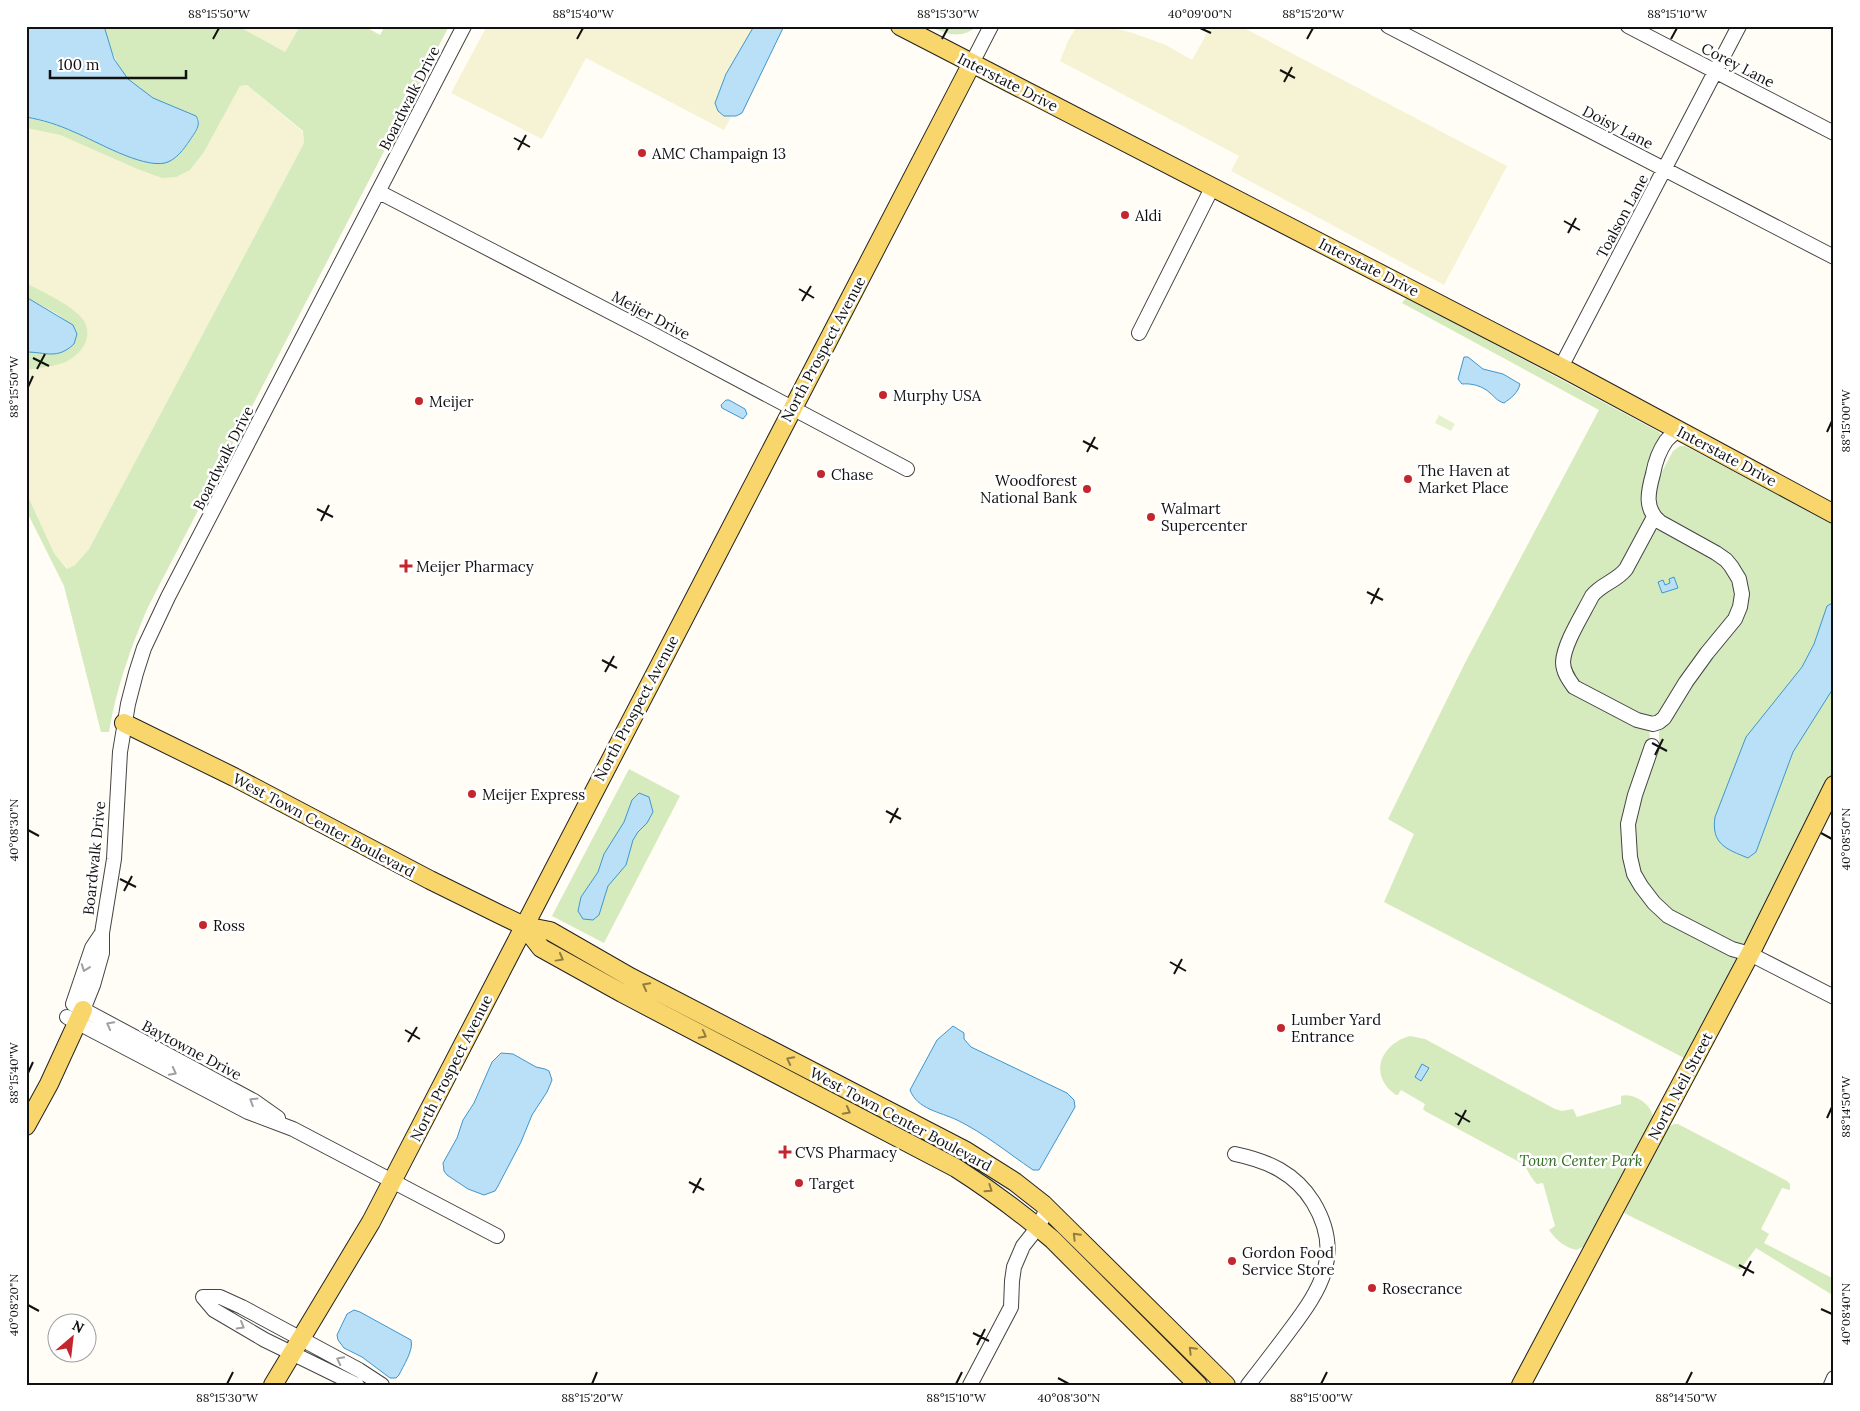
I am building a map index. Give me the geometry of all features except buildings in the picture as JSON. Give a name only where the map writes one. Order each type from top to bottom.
[{"type":"main road","name":"Interstate Drive","points":[[900,26],[1562,367],[1834,514]]},
{"type":"main road","name":"North Prospect Avenue","points":[[272,1385],[371,1222],[972,63]]},
{"type":"main road","name":"West Town Center Boulevard","points":[[124,723],[234,777],[430,880],[524,926],[550,931],[646,986],[966,1151],[1015,1182],[1048,1209],[1226,1385]]},
{"type":"main road","name":"North Neil Street","points":[[1521,1385],[1750,954],[1834,785]]},
{"type":"main road","name":"West Town Center Boulevard","points":[[524,926],[541,948],[630,997],[956,1168],[1003,1198],[1038,1227],[1198,1385]]},
{"type":"main road","points":[[26,1103],[75,1014]]},
{"type":"main road","points":[[26,1126],[49,1084],[75,1014]]},
{"type":"street","name":"Boardwalk Drive","points":[[75,1014],[92,948],[102,933],[114,859],[119,760],[124,723],[136,673],[156,622],[464,26]]},
{"type":"street","name":"North Prospect Avenue","points":[[972,63],[991,26]]},
{"type":"street","name":"Doisy Lane","points":[[1388,26],[1834,257]]},
{"type":"street","name":"Corey Lane","points":[[1628,26],[1834,133]]},
{"type":"street","name":"Toalson Lane","points":[[1562,367],[1739,26]]},
{"type":"street","points":[[1139,333],[1213,186]]},
{"type":"street","name":"Meijer Drive","points":[[378,192],[491,249],[907,468]]},
{"type":"street","points":[[1654,517],[1626,569],[1621,575],[1596,591],[1592,596],[1570,641],[1563,663],[1565,672],[1574,687],[1637,720],[1653,724],[1664,718],[1686,682],[1735,619],[1740,607],[1742,594],[1739,580],[1726,560],[1654,517],[1649,506],[1648,498],[1652,475],[1662,464],[1674,444],[1677,430]]},
{"type":"street","points":[[1652,746],[1635,794],[1628,824],[1628,842],[1634,874],[1654,903],[1668,916],[1732,949],[1750,954],[1834,997]]},
{"type":"street","name":"Baytowne Drive","points":[[75,1014],[152,1054],[248,1112],[293,1129],[497,1236]]},
{"type":"street","points":[[1235,1154],[1260,1160],[1283,1170],[1294,1179],[1319,1212],[1325,1226],[1327,1239],[1326,1264],[1316,1293],[1248,1385]]},
{"type":"street","points":[[970,1385],[1011,1307],[1014,1267],[1024,1246],[1048,1209]]},
{"type":"street","points":[[357,1385],[296,1346],[242,1307],[220,1297],[203,1297],[214,1310],[296,1346],[359,1370],[382,1385]]},
{"type":"street","points":[[1830,1385],[1834,1378]]},
{"type":"shaded area","points":[[238,26],[300,26],[285,52]]},
{"type":"shaded area","points":[[487,26],[780,26],[724,130],[586,58],[542,139],[451,93]]},
{"type":"shaded area","points":[[1077,26],[1103,26],[1130,32],[1166,45],[1192,60],[1211,26],[1240,26],[1507,166],[1444,285],[1231,171],[1239,156],[1060,61],[1068,41]]},
{"type":"shaded area","points":[[247,85],[303,132],[304,143],[89,549],[75,565],[68,569],[54,553],[26,492],[26,370],[62,363],[77,313],[26,283],[26,128],[60,135],[135,168],[204,152],[240,86]]},
{"type":"green space","points":[[104,26],[238,26],[285,52],[300,26],[364,26],[380,35],[385,26],[449,26],[147,609],[124,670],[109,732],[101,732],[64,586],[26,510],[26,492],[54,553],[67,569],[75,565],[89,549],[304,143],[303,131],[247,85],[240,86],[204,152],[190,170],[176,177],[162,178],[60,135],[26,128],[26,117],[62,127],[124,155],[152,162],[164,162],[175,158],[188,144],[199,120],[196,116],[153,98],[132,83],[118,65]]},
{"type":"green space","points":[[929,26],[977,26],[966,33],[954,34]]},
{"type":"green space","points":[[26,283],[68,306],[85,322],[87,337],[85,344],[68,361],[26,370],[26,352],[76,338],[75,331],[65,319],[26,297]]},
{"type":"green space","points":[[1406,298],[1659,432],[1663,438],[1642,489],[1642,498],[1647,516],[1623,564],[1562,641],[1557,658],[1560,676],[1565,687],[1572,694],[1633,726],[1649,731],[1648,745],[1628,806],[1637,888],[1737,956],[1738,960],[1686,1059],[1384,902],[1414,834],[1388,819],[1466,661],[1599,410],[1402,303]]},
{"type":"green space","points":[[1439,415],[1455,424],[1451,431],[1435,423]]},
{"type":"green space","points":[[1680,446],[1685,446],[1834,524],[1834,769],[1743,949],[1681,919],[1648,890],[1636,860],[1633,826],[1652,757],[1659,744],[1659,730],[1689,687],[1737,625],[1745,581],[1657,512],[1655,485],[1673,451]]},
{"type":"green space","points":[[1658,530],[1718,561],[1731,576],[1735,588],[1735,600],[1730,615],[1693,661],[1660,715],[1649,719],[1580,684],[1570,671],[1569,656],[1599,598],[1653,531]]},
{"type":"green space","points":[[629,769],[680,796],[604,943],[552,916]]},
{"type":"green space","name":"Town Center Park","points":[[1410,1036],[1425,1039],[1555,1109],[1562,1111],[1573,1109],[1577,1117],[1621,1104],[1621,1096],[1626,1095],[1646,1104],[1653,1118],[1585,1246],[1576,1250],[1567,1247],[1549,1230],[1555,1226],[1543,1183],[1537,1184],[1523,1164],[1425,1111],[1423,1109],[1425,1104],[1401,1090],[1396,1095],[1387,1087],[1382,1079],[1381,1061],[1391,1046]]},
{"type":"green space","points":[[1678,1124],[1790,1184],[1790,1190],[1782,1188],[1761,1229],[1769,1234],[1764,1243],[1834,1279],[1834,1296],[1756,1248],[1740,1270],[1624,1213],[1665,1129]]},
{"type":"water","points":[[26,26],[104,26],[114,59],[128,79],[153,98],[196,116],[198,119],[197,128],[185,147],[169,162],[144,162],[119,153],[63,127],[26,117]]},
{"type":"water","points":[[754,26],[784,26],[742,113],[736,116],[724,116],[718,111],[715,103],[726,74]]},
{"type":"water","points":[[26,297],[73,325],[77,334],[74,344],[57,354],[26,352]]},
{"type":"water","points":[[1464,357],[1468,357],[1483,369],[1503,374],[1520,384],[1518,390],[1504,403],[1480,387],[1462,384],[1458,379]]},
{"type":"water","points":[[726,400],[745,409],[747,414],[743,419],[722,408],[721,405]]},
{"type":"water","points":[[1674,577],[1678,588],[1662,593],[1658,582],[1663,580],[1665,585],[1670,583],[1669,579]]},
{"type":"water","points":[[1834,602],[1834,687],[1793,752],[1756,852],[1748,858],[1733,852],[1722,844],[1715,834],[1715,817],[1746,737],[1802,667],[1814,644],[1827,606]]},
{"type":"water","points":[[639,793],[649,797],[653,812],[647,823],[633,840],[626,865],[608,886],[599,915],[593,920],[583,919],[578,911],[581,897],[598,872],[604,854],[624,822],[632,800]]},
{"type":"water","points":[[953,1026],[964,1033],[964,1039],[971,1047],[1067,1093],[1074,1100],[1075,1107],[1039,1170],[1033,1170],[977,1131],[957,1120],[923,1106],[913,1096],[910,1090],[937,1040]]},
{"type":"water","points":[[501,1053],[513,1054],[536,1067],[549,1071],[552,1080],[547,1092],[532,1115],[521,1142],[498,1186],[495,1191],[484,1195],[468,1189],[447,1175],[444,1171],[443,1163],[457,1138],[463,1120],[474,1103],[492,1062]]},
{"type":"water","points":[[1422,1064],[1429,1068],[1421,1081],[1415,1077]]},
{"type":"water","points":[[354,1310],[411,1340],[410,1353],[396,1378],[390,1378],[362,1357],[344,1348],[338,1340],[337,1335],[347,1314]]},
{"type":"place","name":"AMC Champaign 13","points":[[642,153]]},
{"type":"place","name":"Aldi","points":[[1125,215]]},
{"type":"place","name":"Murphy USA","points":[[883,395]]},
{"type":"place","name":"Meijer","points":[[419,401]]},
{"type":"place","name":"Chase","points":[[821,474]]},
{"type":"place","name":"The Haven at Market Place","points":[[1408,479]]},
{"type":"place","name":"Woodforest National Bank","points":[[1087,489]]},
{"type":"place","name":"Walmart Supercenter","points":[[1151,517]]},
{"type":"place","name":"Meijer Pharmacy","points":[[406,566]]},
{"type":"place","name":"Meijer Express","points":[[472,794]]},
{"type":"place","name":"Ross","points":[[203,925]]},
{"type":"place","name":"Lumber Yard Entrance","points":[[1281,1028]]},
{"type":"place","name":"CVS Pharmacy","points":[[785,1152]]},
{"type":"place","name":"Target","points":[[799,1183]]},
{"type":"place","name":"Gordon Food Service Store","points":[[1232,1261]]},
{"type":"place","name":"Rosecrance","points":[[1372,1288]]}]
